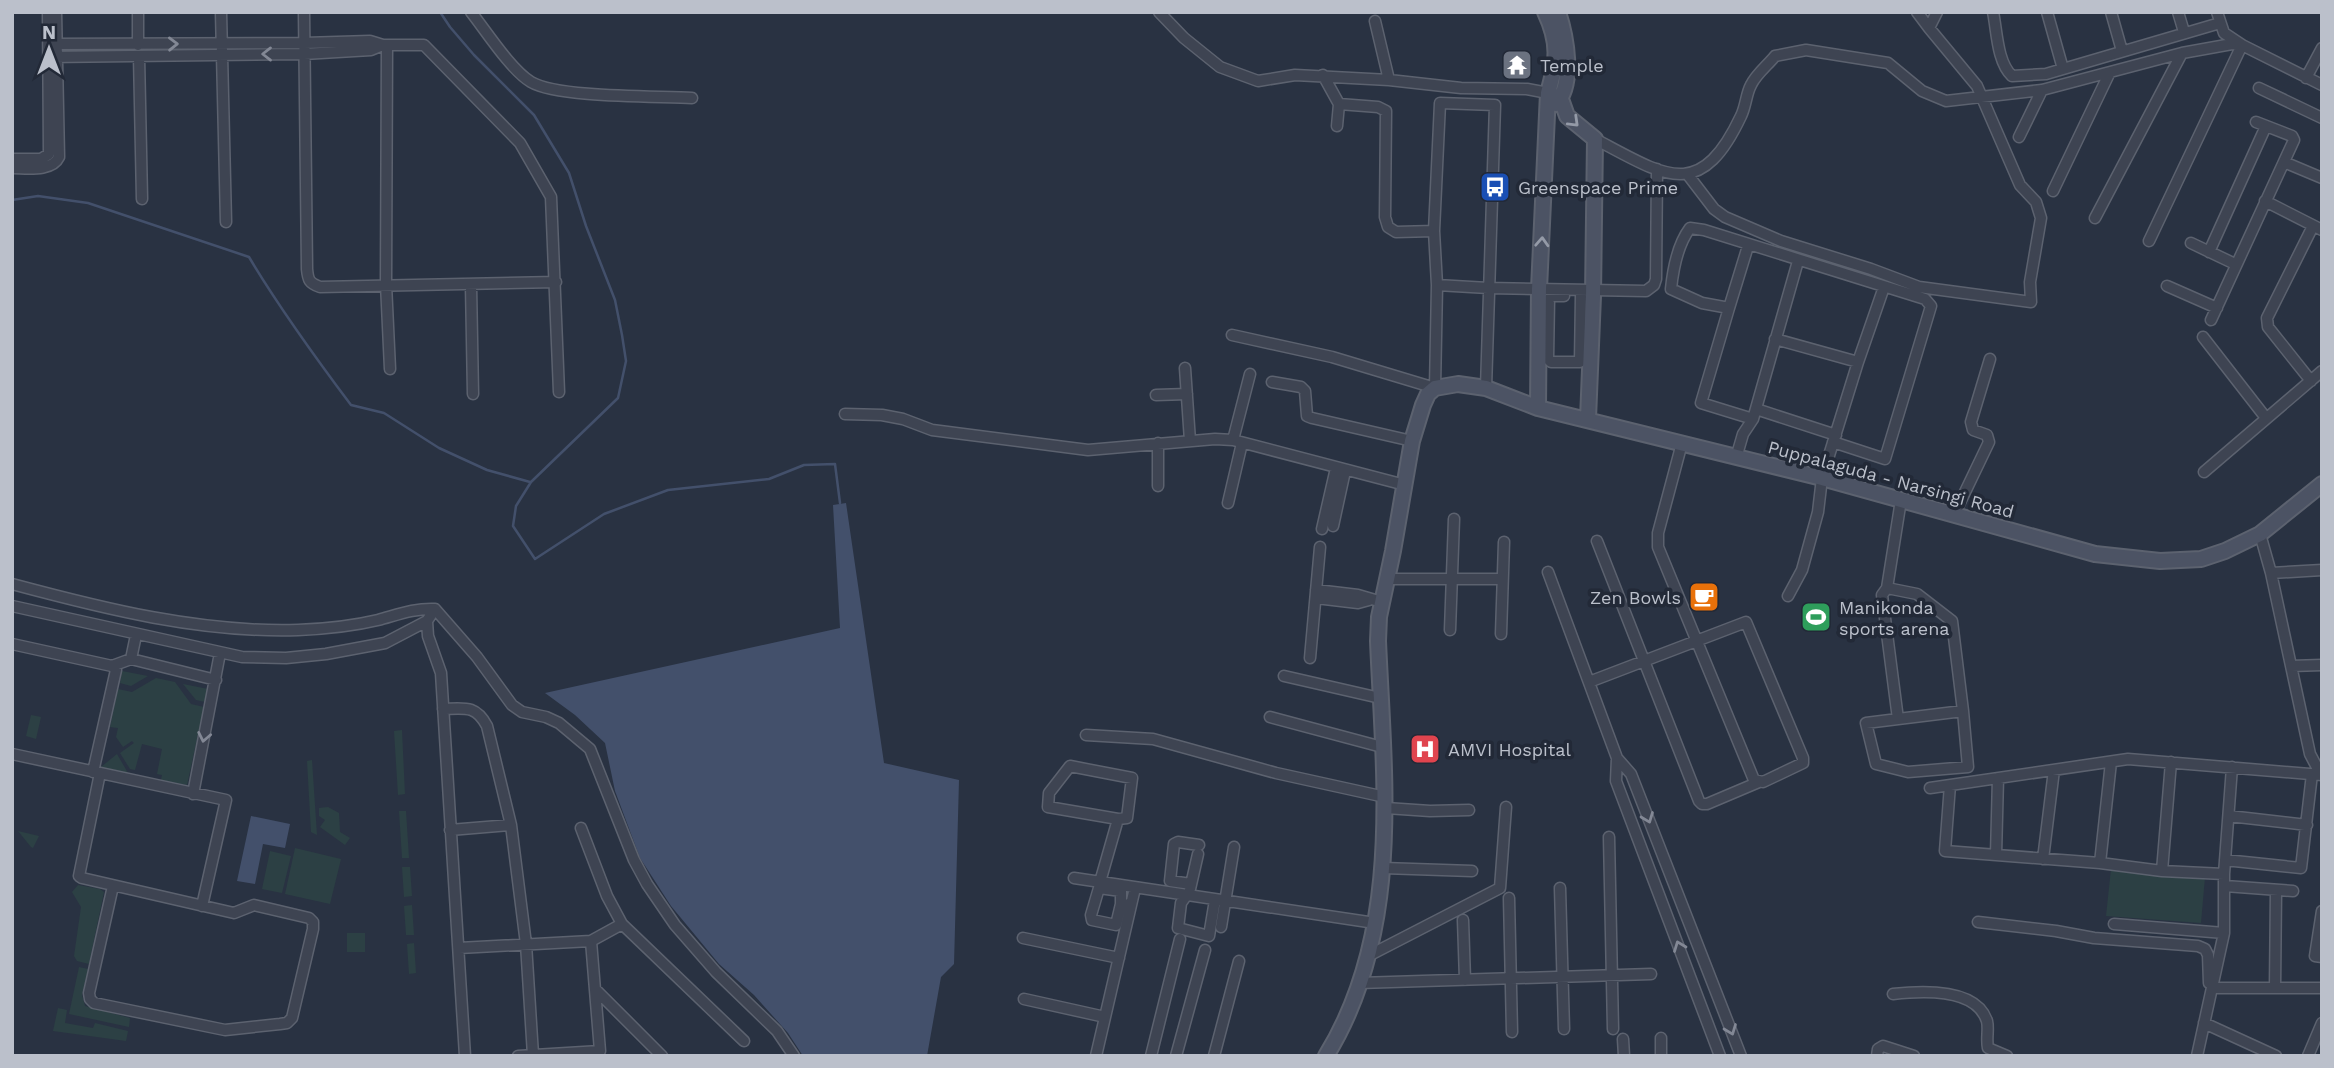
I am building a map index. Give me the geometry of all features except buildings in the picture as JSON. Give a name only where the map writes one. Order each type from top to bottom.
[{"type":"street","points":[[48,12],[52,44]]},
{"type":"street","points":[[12,168],[51,166],[56,163],[52,44],[56,12]]},
{"type":"street","points":[[138,12],[142,199]]},
{"type":"street","points":[[220,12],[226,222]]},
{"type":"street","points":[[304,12],[308,278],[311,284],[320,287],[556,282]]},
{"type":"street","points":[[471,12],[530,82],[556,90],[692,97]]},
{"type":"street","points":[[1160,12],[1184,38],[1220,67],[1258,81],[1295,75],[1323,75],[1461,88],[1527,89],[1554,96]]},
{"type":"street","points":[[1545,12],[1556,40],[1554,96],[1567,116],[1595,139],[1657,169],[1688,175],[1710,164],[1721,153],[1743,112],[1751,85],[1775,56],[1787,52],[1806,50],[1888,63],[1922,91],[1946,101],[2042,90],[2182,53],[2232,44],[2242,46]]},
{"type":"street","points":[[1538,408],[1539,289],[1549,113],[1568,62],[1567,43],[1558,12]]},
{"type":"street","points":[[1688,175],[1714,209],[1725,217],[1781,241],[1919,287],[2031,302],[2030,282],[2041,218],[2039,209],[2036,202],[2020,186],[1977,86],[1917,12]]},
{"type":"street","points":[[1929,28],[1937,12]]},
{"type":"street","points":[[1993,12],[2006,71],[2012,76],[2046,74],[2184,33],[2218,18],[2224,33],[2242,46],[2322,85]]},
{"type":"street","points":[[2047,12],[2063,69]]},
{"type":"street","points":[[2111,12],[2122,51]]},
{"type":"street","points":[[2178,12],[2184,33]]},
{"type":"street","points":[[1375,21],[1389,80]]},
{"type":"street","points":[[52,57],[138,50],[304,49],[370,41],[385,45],[424,45],[520,143],[551,197],[559,392]]},
{"type":"street","points":[[52,44],[138,50]]},
{"type":"street","points":[[385,45],[386,284],[390,369]]},
{"type":"street","points":[[2148,242],[2242,46]]},
{"type":"street","points":[[2306,78],[2322,48]]},
{"type":"street","points":[[2095,218],[2182,53]]},
{"type":"street","points":[[2053,191],[2109,74]]},
{"type":"street","points":[[1323,75],[1339,104],[1337,126]]},
{"type":"street","points":[[2259,88],[2322,118]]},
{"type":"street","points":[[2019,137],[2042,90]]},
{"type":"street","points":[[1326,1056],[1336,1040],[1368,956],[1383,868],[1385,802],[1376,601],[1387,579],[1412,441],[1423,405],[1428,394],[1435,388],[1437,285],[1434,232],[1440,103],[1495,105],[1486,388]]},
{"type":"street","points":[[1339,104],[1378,107],[1386,111],[1385,217],[1388,227],[1396,232],[1434,232]]},
{"type":"street","points":[[2209,251],[2261,124],[2294,138],[2211,320]]},
{"type":"street","points":[[1588,419],[1589,294],[1595,139]]},
{"type":"street","points":[[12,159],[41,159],[54,155]]},
{"type":"street","points":[[2284,162],[2322,178]]},
{"type":"street","points":[[1589,294],[1580,362],[1549,362],[1549,299],[1552,296],[1589,294],[1646,291],[1654,285],[1657,169]]},
{"type":"street","points":[[2266,201],[2318,228],[2267,318],[2268,327],[2311,381]]},
{"type":"street","points":[[1729,308],[1702,303],[1671,289],[1672,274],[1690,228],[1704,230],[1748,246],[1925,299],[1931,306],[1885,459],[1834,438],[1755,414],[1701,403],[1748,246]]},
{"type":"street","points":[[2190,243],[2235,264]]},
{"type":"street","points":[[1736,458],[1743,434],[1755,414],[1798,261]]},
{"type":"street","points":[[471,285],[473,394]]},
{"type":"street","points":[[1437,285],[1589,294]]},
{"type":"street","points":[[2167,286],[2217,308]]},
{"type":"street","points":[[1788,596],[1802,570],[1818,512],[1822,478],[1884,288]]},
{"type":"street","points":[[1232,335],[1332,357],[1435,388]]},
{"type":"street","points":[[2203,337],[2266,418]]},
{"type":"street","points":[[1775,339],[1858,362]]},
{"type":"street","points":[[1954,515],[1989,442],[1987,435],[1973,430],[1970,422],[1990,359]]},
{"type":"street","points":[[1185,368],[1190,441]]},
{"type":"street","points":[[2204,472],[2322,371]]},
{"type":"street","points":[[1228,503],[1250,374]]},
{"type":"street","points":[[1272,382],[1301,387],[1305,391],[1307,416],[1412,441]]},
{"type":"street","name":"Puppalaguda - Narsingi Road","points":[[1435,388],[1458,384],[1486,388],[1538,408],[1822,478],[2095,554],[2161,561],[2201,559],[2260,534],[2322,484]]},
{"type":"street","points":[[1156,395],[1187,394]]},
{"type":"street","points":[[845,414],[881,415],[903,419],[932,430],[1088,450],[1215,439],[1237,442],[1405,485]]},
{"type":"street","points":[[1158,443],[1158,486]]},
{"type":"street","points":[[1682,443],[1658,533],[1658,547],[1754,780],[1759,782]]},
{"type":"street","points":[[1328,528],[1341,469]]},
{"type":"street","points":[[1898,719],[1882,595],[1887,588],[1901,500]]},
{"type":"street","points":[[1450,630],[1454,519]]},
{"type":"street","points":[[2225,860],[2301,868],[2318,775],[2310,754],[2260,534]]},
{"type":"street","points":[[1589,682],[1643,662],[1697,642],[1746,622],[1803,763],[1702,804],[1643,662],[1597,541]]},
{"type":"street","points":[[1502,634],[1504,542]]},
{"type":"street","points":[[1310,658],[1320,547]]},
{"type":"street","points":[[2271,573],[2322,570]]},
{"type":"street","points":[[1548,572],[1617,758],[1631,775],[1741,1056]]},
{"type":"street","points":[[1387,579],[1502,579]]},
{"type":"street","points":[[12,584],[82,603],[225,629],[299,630],[376,621],[420,608],[435,609],[477,657],[512,705],[522,712],[559,723],[590,749],[634,860],[647,884],[675,925],[716,972],[771,1025],[794,1056]]},
{"type":"street","points":[[1887,588],[1917,594],[1952,621],[1963,711],[1968,767],[1908,772],[1876,764],[1866,723],[1963,711]]},
{"type":"street","points":[[1316,594],[1358,603],[1376,601]]},
{"type":"street","points":[[12,606],[220,653],[242,657],[286,658],[385,643],[427,621],[435,609]]},
{"type":"street","points":[[427,621],[428,636],[442,673],[465,1056]]},
{"type":"street","points":[[131,659],[136,635]]},
{"type":"street","points":[[12,645],[112,666],[131,659],[216,680]]},
{"type":"street","points":[[193,794],[220,653]]},
{"type":"street","points":[[2291,666],[2322,664]]},
{"type":"street","points":[[112,666],[117,673],[78,871],[82,878],[234,913],[254,905],[309,918],[313,922],[313,929],[292,1018],[288,1023],[225,1031],[94,1003],[89,993],[113,886]]},
{"type":"street","points":[[1284,676],[1380,698]]},
{"type":"street","points":[[443,709],[468,708],[481,714],[487,726],[511,825],[526,944],[533,1055]]},
{"type":"street","points":[[1270,718],[1382,747]]},
{"type":"street","points":[[1086,736],[1153,739],[1385,802],[1430,811],[1469,810]]},
{"type":"street","points":[[12,754],[226,800],[202,906]]},
{"type":"street","points":[[1617,758],[1616,781],[1720,1056]]},
{"type":"street","points":[[1930,788],[2128,760],[2318,775]]},
{"type":"street","points":[[2100,863],[2112,762]]},
{"type":"street","points":[[2162,871],[2171,762]]},
{"type":"street","points":[[1072,765],[1131,776],[1133,780],[1127,818],[1118,819],[1048,807],[1049,793],[1068,766],[1072,765]]},
{"type":"street","points":[[2197,1056],[2224,933],[2224,874],[2232,767]]},
{"type":"street","points":[[2043,859],[2053,770]]},
{"type":"street","points":[[1996,855],[1998,778]]},
{"type":"street","points":[[1950,785],[1945,851],[2100,863],[2162,871],[2224,874]]},
{"type":"street","points":[[1368,956],[1500,888],[1506,807]]},
{"type":"street","points":[[2229,816],[2307,825]]},
{"type":"street","points":[[1100,882],[1118,819]]},
{"type":"street","points":[[450,830],[511,825]]},
{"type":"street","points":[[581,828],[607,896],[622,924],[744,1041]]},
{"type":"street","points":[[1161,892],[1172,833]]},
{"type":"street","points":[[1609,837],[1613,1030]]},
{"type":"street","points":[[1191,884],[1170,881],[1174,844],[1178,842],[1198,850],[1197,862],[1194,864],[1191,884],[1187,898],[1181,903],[1178,928],[1209,936],[1234,848]]},
{"type":"street","points":[[1383,868],[1472,871]]},
{"type":"street","points":[[1074,878],[1187,898],[1375,923]]},
{"type":"street","points":[[2225,886],[2293,891]]},
{"type":"street","points":[[1560,887],[1564,1029]]},
{"type":"street","points":[[1096,1056],[1119,958],[1126,905],[1135,888]]},
{"type":"street","points":[[2275,988],[2276,890]]},
{"type":"street","points":[[1509,898],[1511,1032]]},
{"type":"street","points":[[1218,902],[1221,927]]},
{"type":"street","points":[[2322,911],[2315,956],[2322,957]]},
{"type":"street","points":[[1463,920],[1465,980]]},
{"type":"street","points":[[1978,922],[2094,938],[2198,946],[2205,949],[2208,955],[2209,983],[2213,986],[2322,988]]},
{"type":"street","points":[[459,948],[591,941],[622,924]]},
{"type":"street","points":[[2114,924],[2224,933]]},
{"type":"street","points":[[1023,937],[1119,958]]},
{"type":"street","points":[[1151,1056],[1180,939]]},
{"type":"street","points":[[518,1056],[600,1051],[591,941]]},
{"type":"street","points":[[1175,1056],[1205,950]]},
{"type":"street","points":[[1214,1056],[1239,961]]},
{"type":"street","points":[[1359,984],[1651,974]]},
{"type":"street","points":[[595,989],[662,1056]]},
{"type":"street","points":[[1893,993],[1946,992],[1980,1008],[1987,1022],[1988,1048],[2007,1056]]},
{"type":"street","points":[[1024,999],[1105,1017]]},
{"type":"street","points":[[2204,1023],[2276,1056]]},
{"type":"street","points":[[2308,1056],[2322,1023]]},
{"type":"street","points":[[1661,1038],[1661,1056]]},
{"type":"street","points":[[1623,1039],[1624,1056]]},
{"type":"street","points":[[1877,1056],[1878,1049],[1883,1046],[1914,1056]]},
{"type":"green space","points":[[122,671],[148,676],[131,686],[120,683]]},
{"type":"green space","points":[[156,678],[175,682],[191,704],[204,707],[187,785],[161,780],[162,775],[157,774],[162,749],[142,744],[135,770],[130,769],[120,753],[134,743],[132,741],[123,747],[116,737],[118,728],[110,727],[118,689],[132,692]]},
{"type":"green space","points":[[183,684],[208,689],[205,702],[196,700]]},
{"type":"green space","points":[[31,715],[41,717],[36,739],[26,736]]},
{"type":"green space","points":[[402,730],[405,794],[398,795],[394,731]]},
{"type":"green space","points":[[117,754],[128,773],[101,767]]},
{"type":"green space","points":[[312,760],[317,835],[311,832],[307,761]]},
{"type":"green space","points":[[328,807],[339,813],[340,832],[350,838],[345,845],[320,827],[325,820],[319,816],[319,808]]},
{"type":"green space","points":[[399,811],[406,811],[409,858],[402,858]]},
{"type":"green space","points":[[18,831],[39,836],[33,848],[31,847]]},
{"type":"green space","points":[[295,848],[341,859],[330,904],[285,894]]},
{"type":"green space","points":[[270,851],[291,856],[282,893],[262,889]]},
{"type":"green space","points":[[402,867],[410,867],[412,896],[404,897]]},
{"type":"green space","points":[[2111,869],[2205,877],[2201,923],[2106,916]]},
{"type":"green space","points":[[78,885],[104,892],[89,964],[77,961],[74,956],[81,907],[72,892]]},
{"type":"green space","points":[[412,905],[414,935],[406,935],[404,906]]},
{"type":"green space","points":[[347,933],[365,933],[365,952],[347,952]]},
{"type":"green space","points":[[414,943],[416,973],[409,974],[407,944]]},
{"type":"green space","points":[[79,967],[88,969],[82,995],[85,1006],[130,1018],[129,1027],[69,1014]]},
{"type":"green space","points":[[58,1008],[67,1010],[65,1023],[93,1028],[95,1023],[128,1031],[126,1041],[53,1031]]},
{"type":"water","points":[[846,503],[884,763],[959,780],[954,964],[941,977],[927,1056],[803,1056],[788,1033],[754,995],[719,964],[671,906],[640,858],[615,791],[605,743],[575,715],[545,693],[840,628],[833,505]]},
{"type":"water","points":[[251,816],[290,824],[285,848],[263,844],[255,884],[237,881]]},
{"type":"waterway","points":[[440,12],[474,55],[534,115],[569,173],[615,300],[622,335],[626,361],[618,398],[531,482],[516,506],[513,526],[535,559],[604,514],[668,490],[769,479],[804,465],[835,464],[840,503]]},
{"type":"waterway","points":[[12,200],[38,196],[88,203],[249,257],[298,332],[351,405],[384,413],[439,448],[487,470],[530,482]]},
{"type":"place","name":"Temple","points":[[1517,65]]},
{"type":"place","name":"Greenspace Prime","points":[[1495,187]]},
{"type":"place","name":"Zen Bowls","points":[[1704,597]]},
{"type":"place","name":"Manikonda sports arena","points":[[1816,617]]},
{"type":"place","name":"AMVI Hospital","points":[[1425,749]]}]
